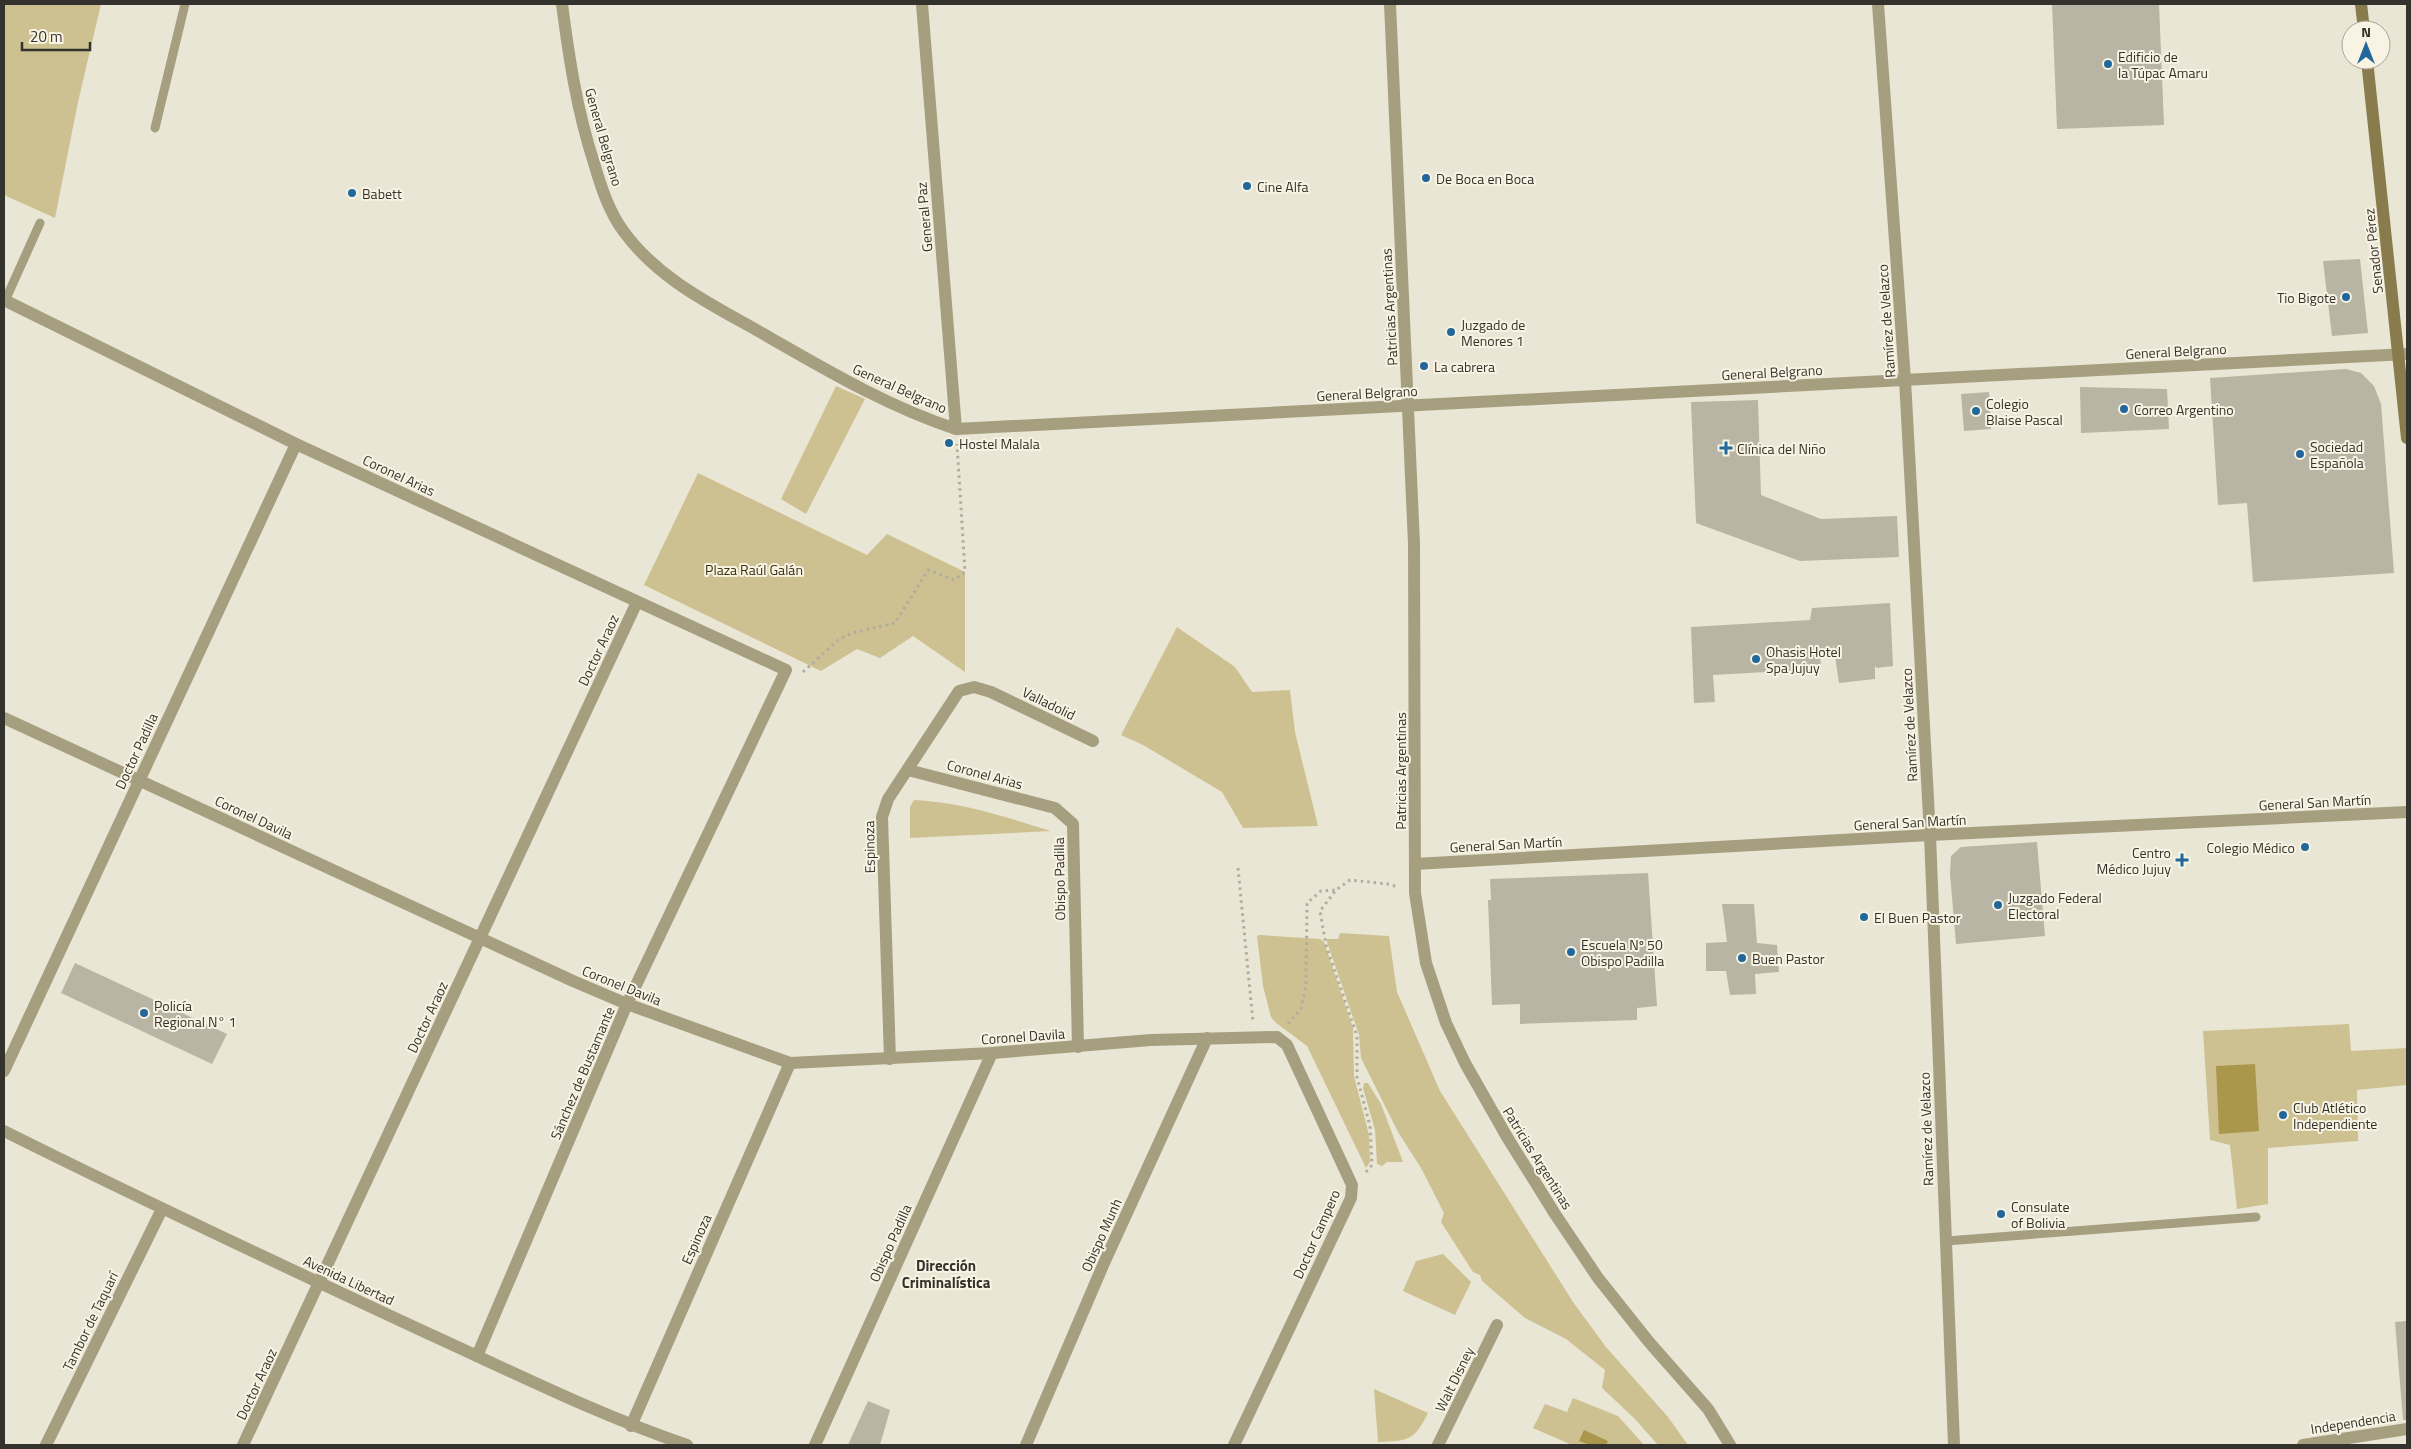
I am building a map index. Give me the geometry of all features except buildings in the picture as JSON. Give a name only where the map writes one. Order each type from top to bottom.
[{"type":"main road","points":[[2361,4],[2363,20]]},
{"type":"main road","name":"Senador Pérez","points":[[2368,70],[2404,355],[2407,438]]},
{"type":"street","name":"General Belgrano","points":[[562,4],[570,72],[584,131],[604,195],[624,231],[646,256],[684,289],[838,377],[926,419],[956,429],[2404,355]]},
{"type":"street","name":"General Paz","points":[[922,4],[956,429]]},
{"type":"street","name":"Patricias Argentinas","points":[[1390,4],[1414,544],[1415,893],[1424,954],[1434,991],[1446,1023],[1487,1102],[1598,1278],[1638,1329],[1708,1409],[1730,1445]]},
{"type":"street","name":"Ramírez de Velazco","points":[[1878,4],[1905,380],[1930,835],[1954,1445]]},
{"type":"street","name":"Coronel Arias","points":[[4,300],[296,444],[786,670]]},
{"type":"street","name":"Doctor Padilla","points":[[4,1070],[296,444]]},
{"type":"street","name":"Doctor Araoz","points":[[243,1445],[320,1284],[637,602]]},
{"type":"street","name":"Sánchez de Bustamante","points":[[477,1356],[628,1004],[786,670]]},
{"type":"street","name":"Espinoza","points":[[890,1059],[882,817],[888,799],[959,691],[974,687],[991,692]]},
{"type":"street","name":"Valladolid","points":[[991,692],[1094,741]]},
{"type":"street","name":"Coronel Davila","points":[[4,718],[480,938],[628,1004],[790,1064],[992,1053],[1207,1038],[1277,1037]]},
{"type":"street","name":"Coronel Arias","points":[[908,770],[1055,808]]},
{"type":"street","name":"Obispo Padilla","points":[[1055,808],[1073,824],[1078,1047]]},
{"type":"street","name":"General San Martín","points":[[1415,864],[1930,835],[2407,812]]},
{"type":"street","name":"Doctor Campero","points":[[1234,1445],[1350,1198],[1352,1185],[1288,1045],[1277,1037]]},
{"type":"street","name":"Obispo Munh","points":[[1026,1445],[1104,1263],[1207,1038]]},
{"type":"street","name":"Obispo Padilla","points":[[815,1445],[992,1053]]},
{"type":"street","name":"Espinoza","points":[[630,1426],[790,1064]]},
{"type":"street","name":"Avenida Libertad","points":[[4,1131],[162,1210],[320,1284],[630,1426],[687,1445]]},
{"type":"street","name":"Tambor de Taquarí","points":[[46,1445],[162,1210]]},
{"type":"street","name":"Walt Disney","points":[[1438,1445],[1497,1325]]},
{"type":"street","name":"Independencia","points":[[2303,1445],[2407,1429]]},
{"type":"lane","points":[[155,128],[185,4]]},
{"type":"lane","points":[[4,300],[40,223]]},
{"type":"lane","points":[[1946,1242],[2256,1216]]},
{"type":"path","points":[[799,676],[838,640],[852,634],[895,623],[928,570],[954,580],[965,572],[956,429]]},
{"type":"path","points":[[1238,868],[1254,1037]]},
{"type":"path","points":[[1348,1175],[1362,1176],[1372,1165],[1372,1136],[1357,1077],[1357,1036],[1326,945],[1320,911],[1336,890],[1350,880],[1388,884],[1415,893]]},
{"type":"path","points":[[1277,1037],[1301,1009],[1306,986],[1307,903],[1321,891],[1336,890]]},
{"type":"green space","points":[[4,4],[101,4],[78,102],[55,218],[4,195]]},
{"type":"green space","points":[[836,386],[865,399],[806,514],[781,499]]},
{"type":"green space","name":"Plaza Raúl Galán","points":[[698,473],[867,555],[887,534],[965,572],[965,672],[913,636],[880,658],[857,649],[821,671],[644,585]]},
{"type":"green space","points":[[1177,627],[1235,667],[1252,692],[1290,690],[1295,732],[1318,826],[1243,828],[1222,792],[1143,745],[1121,735]]},
{"type":"green space","points":[[914,800],[966,807],[1051,831],[910,838],[910,807]]},
{"type":"green space","points":[[1340,933],[1389,936],[1397,992],[1440,1091],[1573,1302],[1606,1347],[1668,1417],[1688,1445],[1658,1445],[1634,1418],[1602,1388],[1605,1370],[1566,1339],[1525,1318],[1482,1281],[1480,1275],[1473,1272],[1441,1222],[1444,1213],[1421,1168],[1398,1132],[1361,1058],[1359,1035],[1326,939],[1338,939]]},
{"type":"green space","points":[[1257,936],[1320,939],[1324,942],[1353,1028],[1354,1076],[1369,1135],[1370,1162],[1366,1168],[1307,1046],[1271,1017],[1263,986]]},
{"type":"green space","name":"Club Atlético Independiente","points":[[2349,1024],[2351,1051],[2407,1048],[2407,1085],[2357,1090],[2358,1141],[2268,1148],[2268,1204],[2237,1209],[2230,1145],[2210,1140],[2203,1031]]},
{"type":"green space","points":[[1364,1083],[1368,1083],[1381,1104],[1403,1162],[1387,1162],[1382,1166],[1377,1164],[1375,1130],[1363,1088]]},
{"type":"green space","points":[[1443,1254],[1471,1282],[1455,1315],[1403,1291],[1416,1261]]},
{"type":"green space","points":[[1374,1389],[1428,1413],[1418,1429],[1409,1438],[1378,1442]]},
{"type":"green space","points":[[1573,1398],[1618,1416],[1644,1445],[1572,1445],[1533,1428],[1545,1404],[1567,1412]]},
{"type":"shaded area","points":[[2255,1064],[2259,1131],[2219,1134],[2216,1066]]},
{"type":"shaded area","points":[[1584,1430],[1608,1441],[1606,1445],[1590,1445],[1579,1441]]},
{"type":"place","name":"Edificio de la Túpac Amaru","points":[[2108,64]]},
{"type":"place","name":"De Boca en Boca","points":[[1426,178]]},
{"type":"place","name":"Cine Alfa","points":[[1247,186]]},
{"type":"place","name":"Babett","points":[[352,193]]},
{"type":"place","name":"Tio Bigote","points":[[2346,297]]},
{"type":"place","name":"Juzgado de Menores 1","points":[[1451,332]]},
{"type":"place","name":"La cabrera","points":[[1424,366]]},
{"type":"place","name":"Correo Argentino","points":[[2124,409]]},
{"type":"place","name":"Colegio Blaise Pascal","points":[[1976,411]]},
{"type":"place","name":"Hostel Malala","points":[[949,443]]},
{"type":"place","name":"Clínica del Niño","points":[[1726,448]]},
{"type":"place","name":"Sociedad Española","points":[[2300,454]]},
{"type":"place","name":"Ohasis Hotel Spa Jujuy","points":[[1756,659]]},
{"type":"place","name":"Colegio Médico","points":[[2305,847]]},
{"type":"place","name":"Centro Médico Jujuy","points":[[2182,860]]},
{"type":"place","name":"Juzgado Federal Electoral","points":[[1998,905]]},
{"type":"place","name":"El Buen Pastor","points":[[1864,917]]},
{"type":"place","name":"Escuela Nº 50 Obispo Padilla","points":[[1571,952]]},
{"type":"place","name":"Buen Pastor","points":[[1742,958]]},
{"type":"place","name":"Policía Regional N° 1","points":[[144,1013]]},
{"type":"place","name":"Club Atlético Independiente","points":[[2283,1115]]},
{"type":"place","name":"Consulate of Bolivia","points":[[2001,1214]]},
{"type":"district","name":"Dirección Criminalística","points":[[946,1274]]}]
